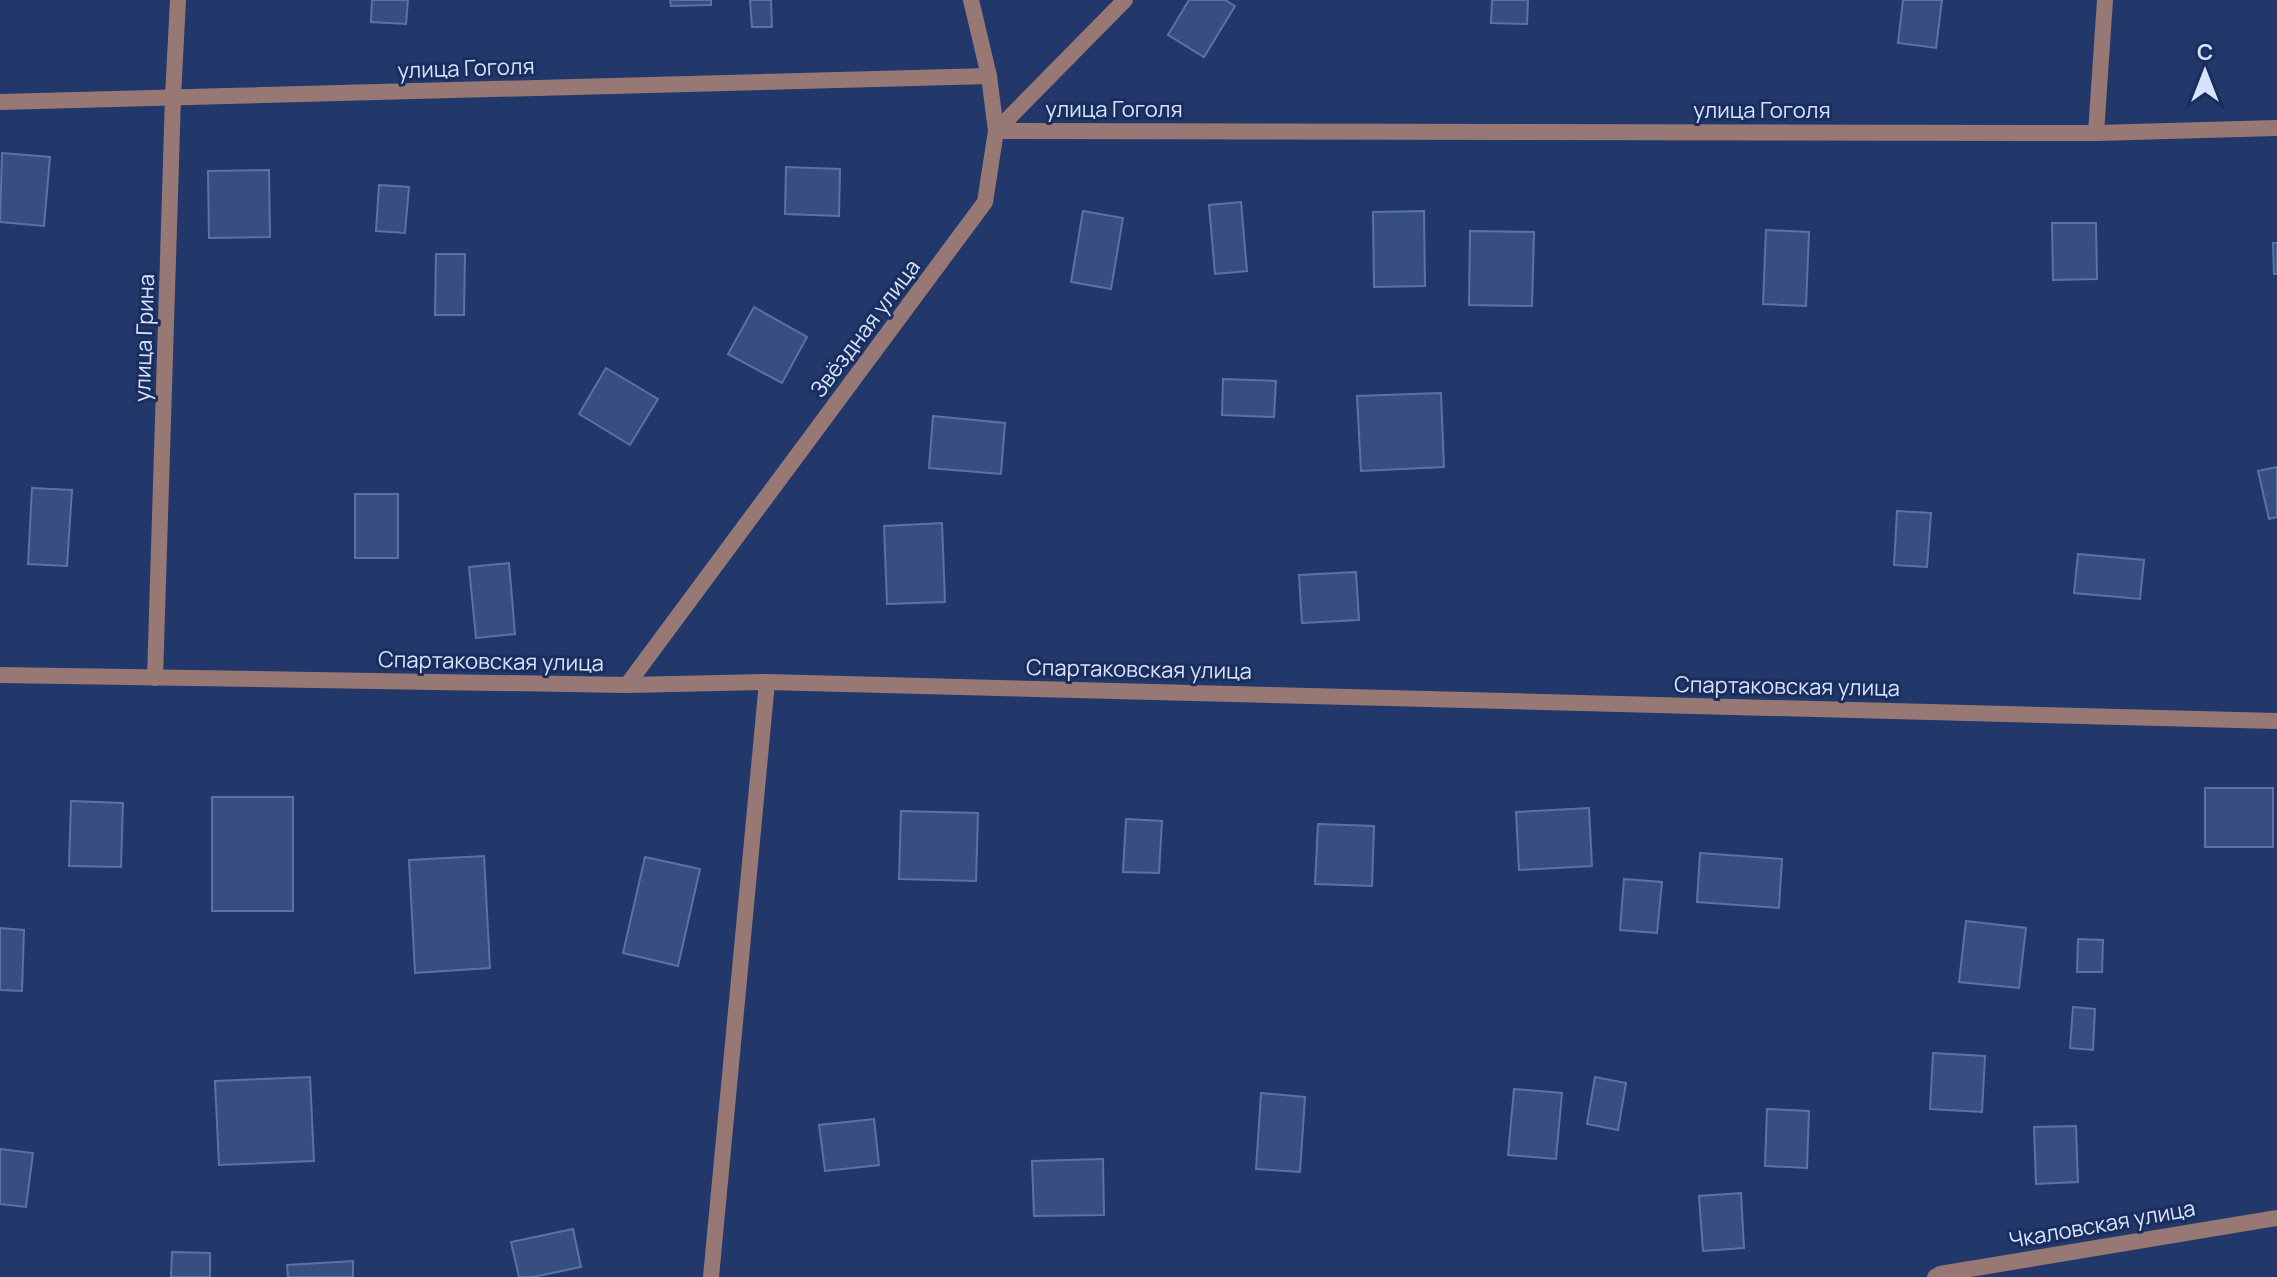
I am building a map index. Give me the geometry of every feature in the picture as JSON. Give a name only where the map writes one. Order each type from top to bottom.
[{"type":"street","name":"улица Грина","points":[[155,678],[178,0]]},
{"type":"street","points":[[971,0],[989,76],[996,131]]},
{"type":"street","points":[[996,131],[1125,0]]},
{"type":"street","points":[[2096,133],[2105,0]]},
{"type":"street","name":"улица Гоголя","points":[[0,102],[989,76]]},
{"type":"street","name":"улица Гоголя","points":[[996,131],[2096,133],[2277,128]]},
{"type":"street","name":"Звёздная улица","points":[[627,685],[985,202],[996,131]]},
{"type":"street","name":"Спартаковская улица","points":[[0,675],[627,685],[767,682],[2277,721]]},
{"type":"street","points":[[711,1277],[767,682]]},
{"type":"street","name":"Чкаловская улица","points":[[1935,1277],[2277,1218]]},
{"type":"building","points":[[372,0],[408,0],[406,24],[371,22]]},
{"type":"building","points":[[670,0],[711,0],[711,5],[671,6]]},
{"type":"building","points":[[750,0],[771,0],[772,27],[752,27]]},
{"type":"building","points":[[1189,0],[1225,0],[1235,6],[1204,57],[1168,35]]},
{"type":"building","points":[[1492,0],[1528,0],[1527,24],[1491,23]]},
{"type":"building","points":[[1903,0],[1942,0],[1936,48],[1898,43]]},
{"type":"building","points":[[2,153],[50,157],[44,226],[0,222]]},
{"type":"building","points":[[786,167],[840,169],[839,216],[785,214]]},
{"type":"building","points":[[269,170],[270,237],[209,238],[208,171]]},
{"type":"building","points":[[379,185],[409,187],[405,233],[376,231]]},
{"type":"building","points":[[1241,202],[1247,271],[1215,274],[1209,205]]},
{"type":"building","points":[[1083,211],[1123,218],[1111,289],[1071,282]]},
{"type":"building","points":[[1424,211],[1425,286],[1374,287],[1373,212]]},
{"type":"building","points":[[2052,223],[2096,223],[2097,279],[2053,280]]},
{"type":"building","points":[[1766,230],[1809,232],[1806,306],[1763,304]]},
{"type":"building","points":[[1470,231],[1534,232],[1532,306],[1469,305]]},
{"type":"building","points":[[2273,243],[2277,243],[2277,274],[2274,274]]},
{"type":"building","points":[[436,254],[465,254],[464,315],[435,315]]},
{"type":"building","points":[[754,307],[807,337],[782,383],[728,354]]},
{"type":"building","points":[[606,368],[658,399],[630,445],[579,414]]},
{"type":"building","points":[[1223,379],[1276,381],[1274,417],[1222,415]]},
{"type":"building","points":[[1441,393],[1444,467],[1361,471],[1357,396]]},
{"type":"building","points":[[933,416],[1005,423],[1001,474],[929,468]]},
{"type":"building","points":[[2277,467],[2277,517],[2269,519],[2258,471]]},
{"type":"building","points":[[32,488],[72,490],[67,566],[28,564]]},
{"type":"building","points":[[355,494],[398,494],[398,558],[355,558]]},
{"type":"building","points":[[1897,511],[1931,513],[1927,567],[1894,565]]},
{"type":"building","points":[[942,523],[945,602],[887,604],[884,526]]},
{"type":"building","points":[[2078,554],[2144,560],[2140,599],[2074,593]]},
{"type":"building","points":[[509,563],[515,634],[476,638],[469,567]]},
{"type":"building","points":[[1356,572],[1359,620],[1302,623],[1299,575]]},
{"type":"building","points":[[2205,788],[2273,788],[2273,847],[2205,847]]},
{"type":"building","points":[[212,797],[293,797],[293,911],[212,911]]},
{"type":"building","points":[[71,801],[123,803],[121,867],[69,866]]},
{"type":"building","points":[[1589,808],[1592,866],[1519,870],[1516,812]]},
{"type":"building","points":[[901,811],[978,813],[976,881],[899,879]]},
{"type":"building","points":[[1126,819],[1162,821],[1159,873],[1123,872]]},
{"type":"building","points":[[1318,824],[1374,826],[1372,886],[1315,884]]},
{"type":"building","points":[[1700,853],[1782,859],[1779,908],[1697,902]]},
{"type":"building","points":[[484,856],[490,968],[415,973],[409,860]]},
{"type":"building","points":[[645,857],[700,869],[678,966],[623,953]]},
{"type":"building","points":[[1624,879],[1662,882],[1657,933],[1620,930]]},
{"type":"building","points":[[1966,921],[2026,928],[2019,988],[1959,982]]},
{"type":"building","points":[[0,928],[24,930],[22,991],[0,990]]},
{"type":"building","points":[[2078,939],[2103,940],[2102,972],[2077,972]]},
{"type":"building","points":[[2073,1007],[2095,1009],[2093,1050],[2070,1048]]},
{"type":"building","points":[[1933,1053],[1985,1056],[1982,1112],[1930,1109]]},
{"type":"building","points":[[310,1077],[314,1161],[219,1165],[215,1081]]},
{"type":"building","points":[[1595,1077],[1626,1083],[1618,1130],[1587,1124]]},
{"type":"building","points":[[1514,1089],[1562,1093],[1556,1159],[1508,1155]]},
{"type":"building","points":[[1261,1093],[1305,1097],[1300,1172],[1256,1169]]},
{"type":"building","points":[[1767,1109],[1809,1111],[1807,1168],[1765,1166]]},
{"type":"building","points":[[874,1119],[879,1165],[825,1171],[819,1125]]},
{"type":"building","points":[[2076,1126],[2078,1182],[2036,1184],[2034,1127]]},
{"type":"building","points":[[0,1149],[33,1153],[26,1207],[0,1204]]},
{"type":"building","points":[[1103,1159],[1104,1215],[1034,1216],[1032,1161]]},
{"type":"building","points":[[1741,1193],[1744,1248],[1703,1251],[1699,1196]]},
{"type":"building","points":[[573,1229],[581,1267],[519,1277],[511,1242]]},
{"type":"building","points":[[172,1252],[210,1253],[210,1277],[171,1277]]},
{"type":"building","points":[[353,1261],[353,1277],[288,1277],[287,1265]]}]
